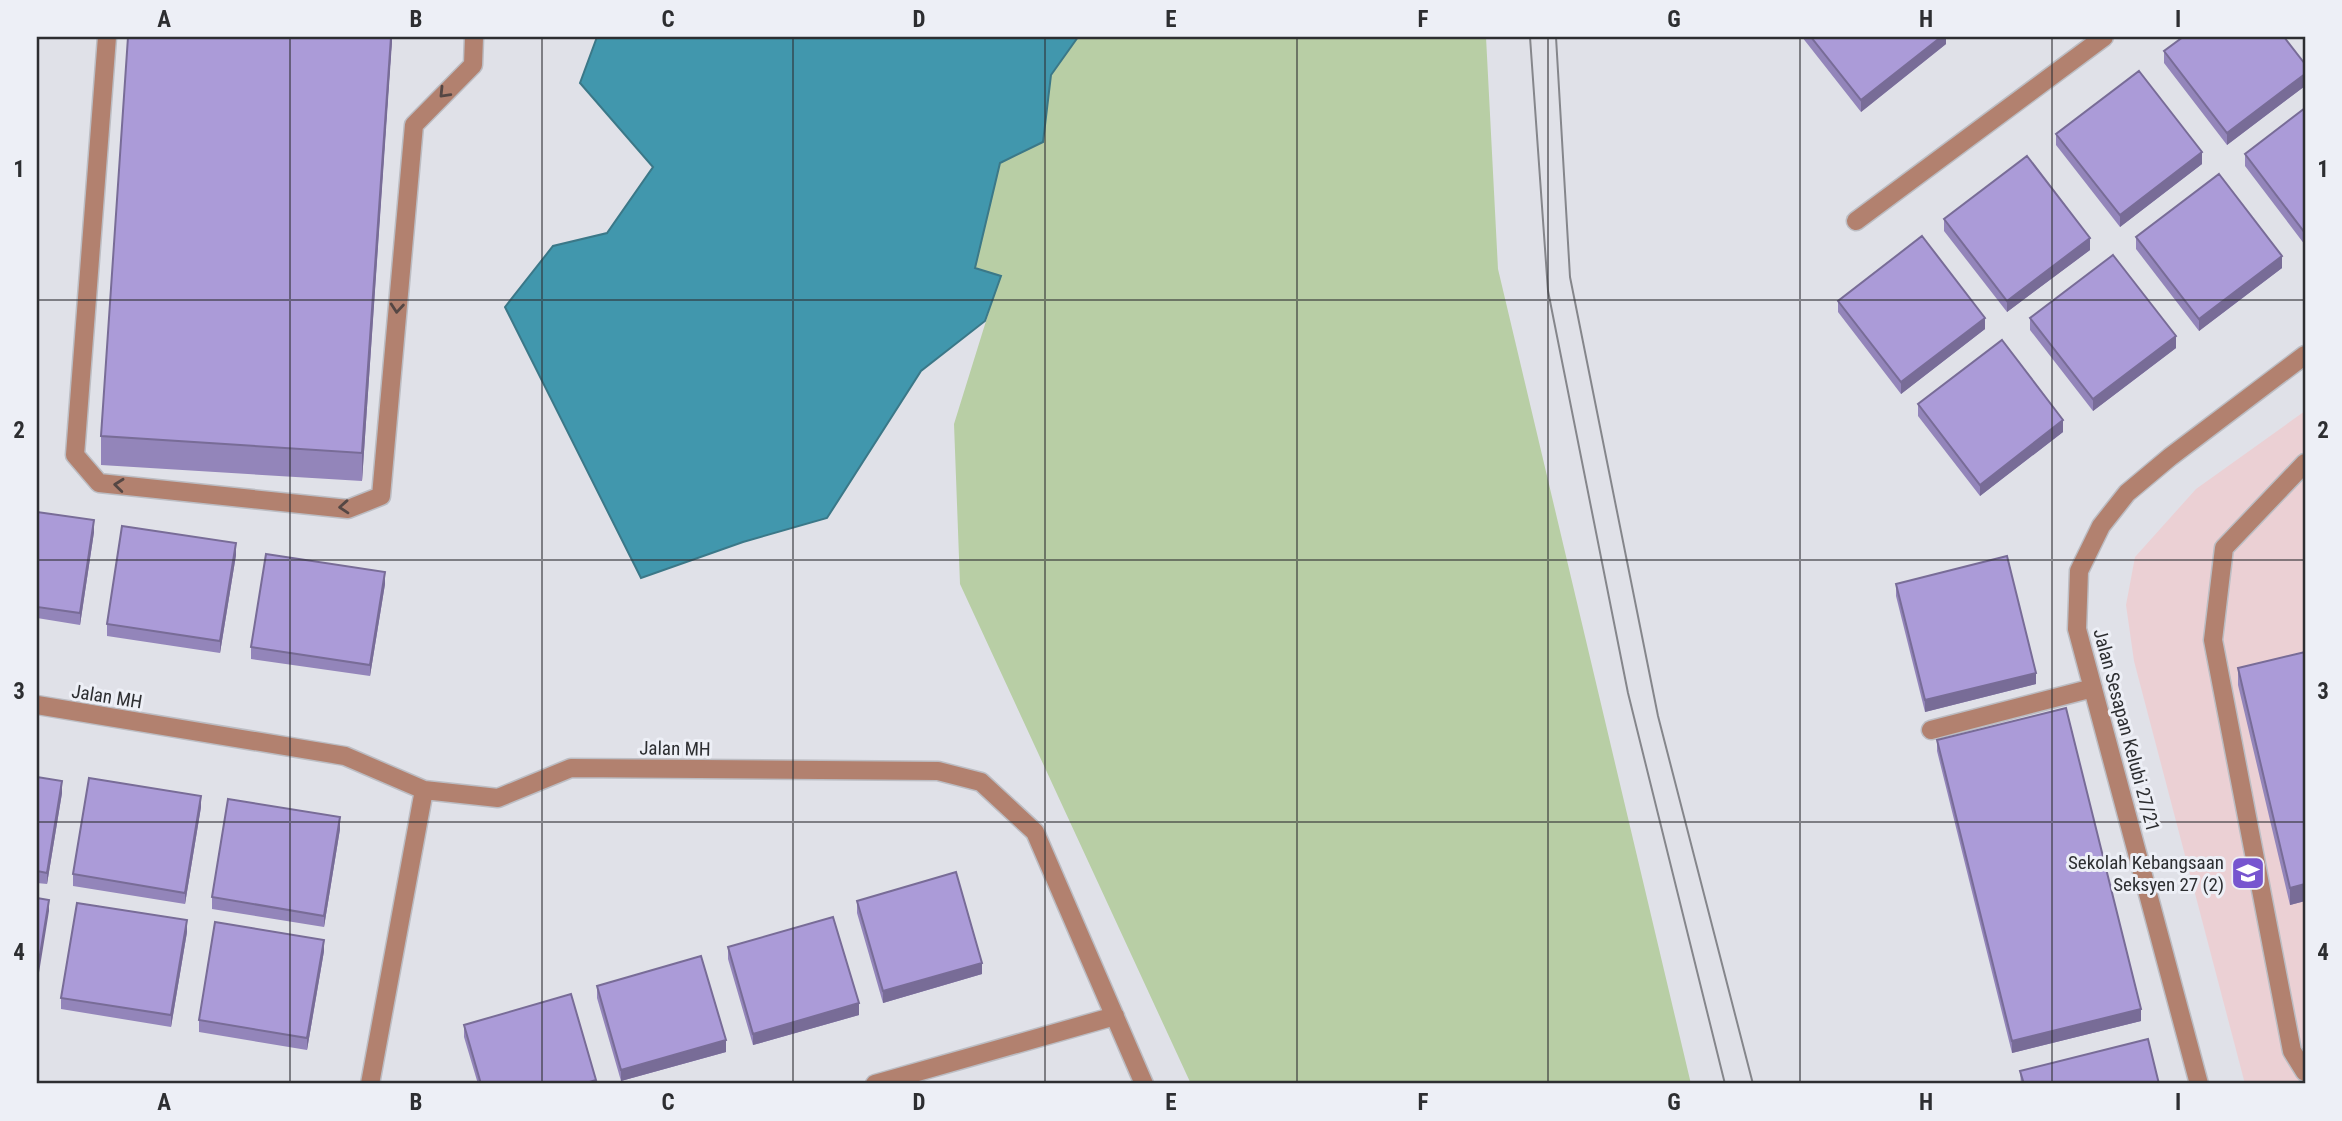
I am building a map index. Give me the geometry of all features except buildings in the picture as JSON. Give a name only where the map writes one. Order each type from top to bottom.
[{"type":"street","points":[[107,37],[75,454],[99,483],[348,509],[381,496],[414,125],[473,65],[474,37]]},
{"type":"street","points":[[1857,221],[2104,37]]},
{"type":"street","name":"Jalan Sesapan Kelubi 27/21","points":[[2199,1084],[2077,629],[2079,571],[2102,526],[2127,493],[2305,355]]},
{"type":"street","points":[[2305,463],[2224,548],[2213,640],[2292,1051],[2305,1072]]},
{"type":"street","points":[[1931,730],[2093,688]]},
{"type":"street","name":"Jalan MH","points":[[37,705],[345,755],[425,790],[498,798],[571,768],[938,771],[981,782],[1035,832],[1144,1084]]},
{"type":"street","points":[[370,1084],[425,790]]},
{"type":"street","points":[[875,1084],[1115,1016]]},
{"type":"shaded area","name":"Sekolah Kebangsaan Seksyen 27 (2)","points":[[2305,411],[2305,1084],[2245,1084],[2134,661],[2126,605],[2135,557],[2196,489]]},
{"type":"green space","points":[[1078,37],[1486,37],[1498,269],[1691,1084],[1191,1084],[960,584],[954,424],[1000,276],[975,268],[1000,163],[1043,142],[1051,75]]},
{"type":"water","points":[[597,37],[1078,37],[1051,75],[1043,142],[1000,163],[975,268],[1001,276],[985,321],[921,371],[827,518],[743,542],[641,578],[505,307],[553,246],[607,233],[653,167],[580,83]]},
{"type":"tram line","points":[[1530,37],[1548,291],[1628,693],[1725,1084]]},
{"type":"tram line","points":[[1556,37],[1570,277],[1658,716],[1753,1084]]},
{"type":"place","name":"Sekolah Kebangsaan Seksyen 27 (2)","points":[[2248,873]]}]
